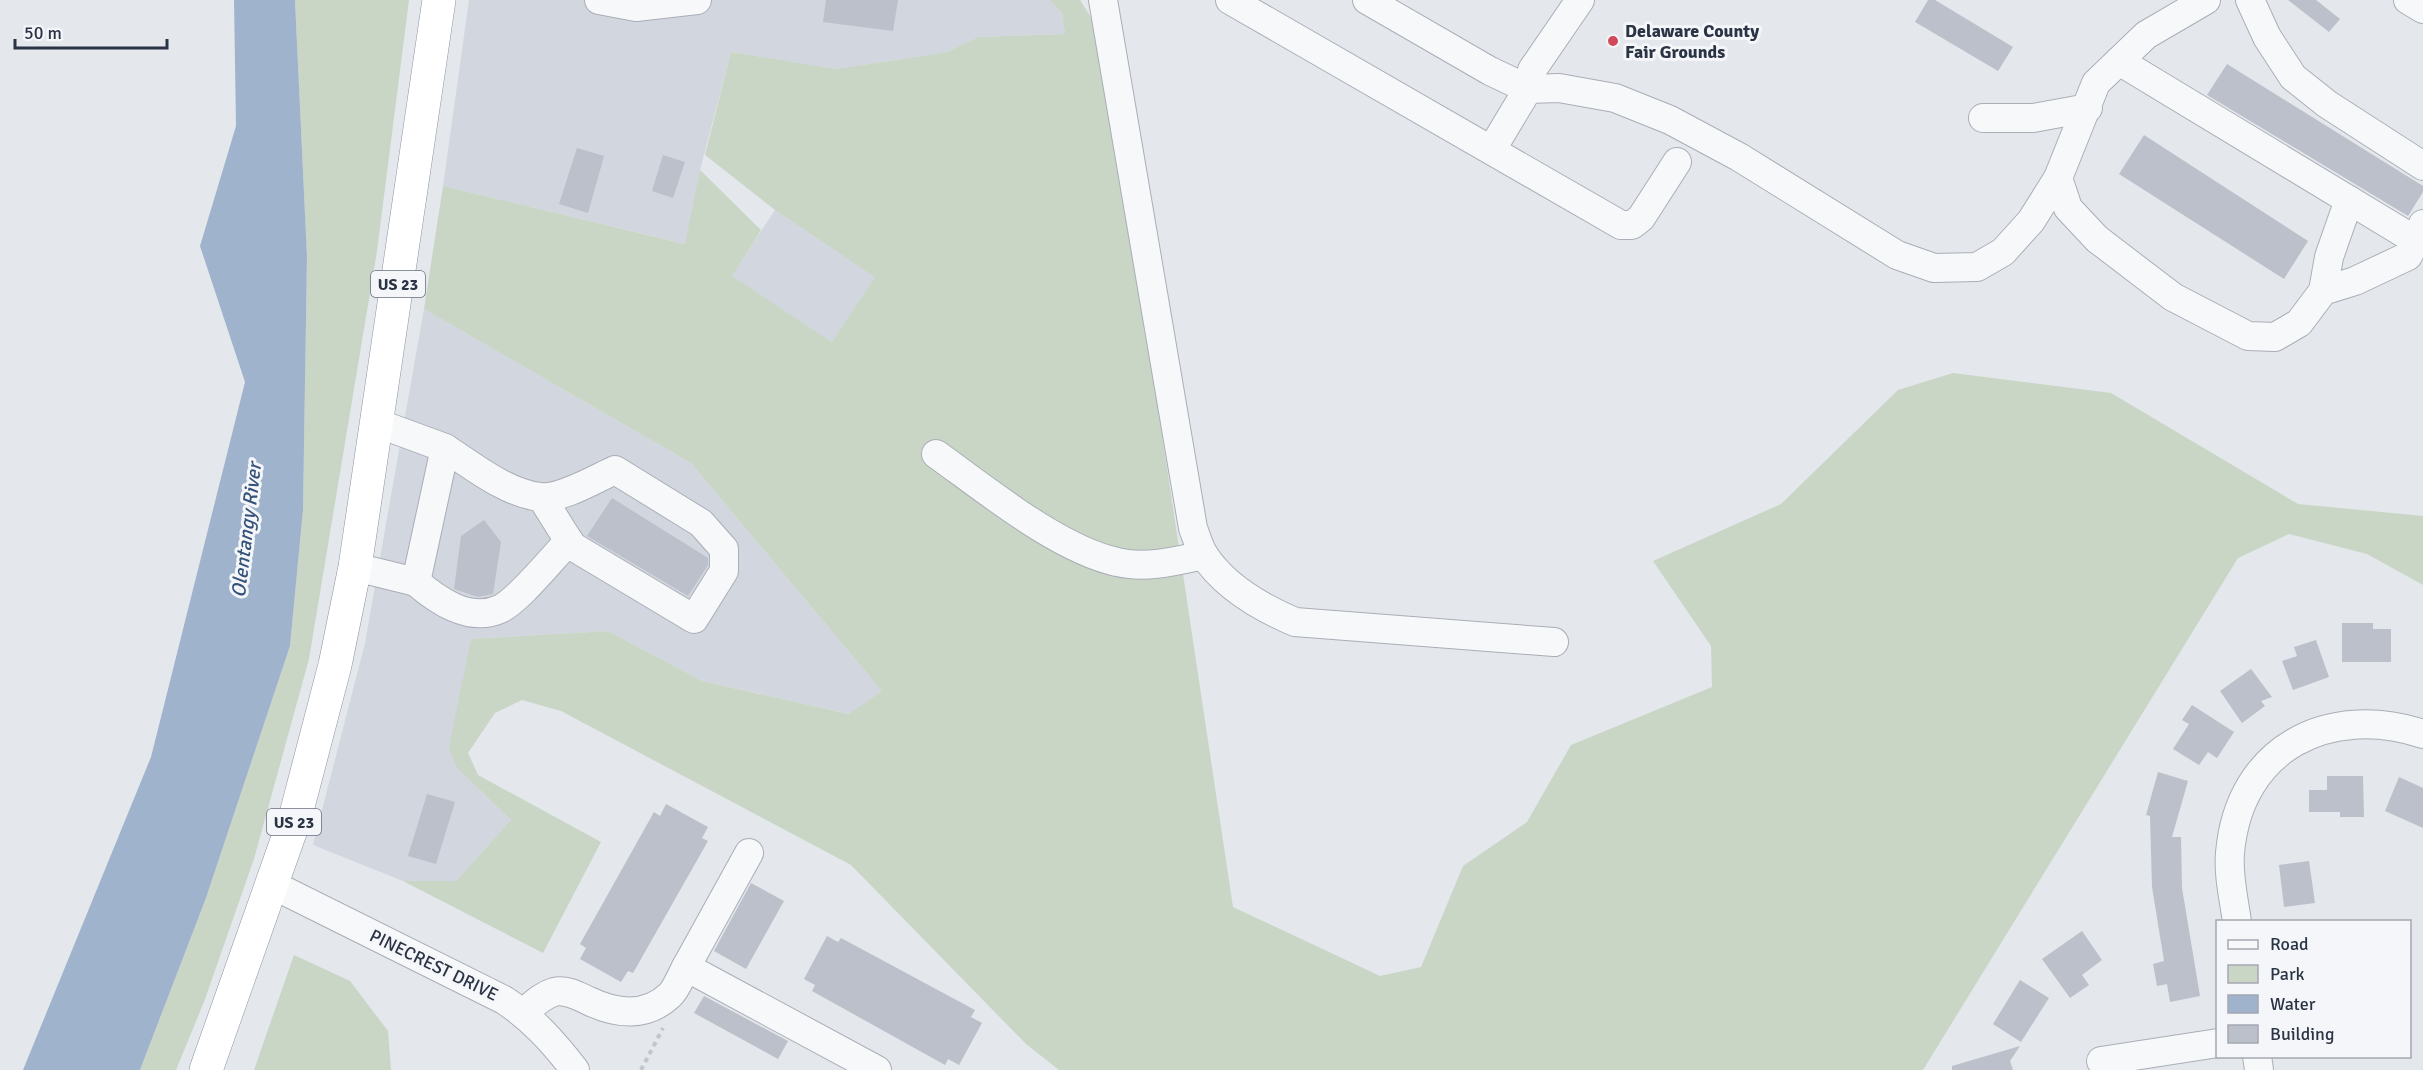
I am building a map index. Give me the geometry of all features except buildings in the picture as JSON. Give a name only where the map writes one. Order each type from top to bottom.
[{"type":"highway","name":"US 23","points":[[206,1070],[273,885],[320,731],[355,567],[438,0]]},
{"type":"street","points":[[599,0],[636,7],[697,0]]},
{"type":"street","points":[[1103,0],[1193,528],[1204,555],[1238,590],[1263,609],[1295,622],[1554,642]]},
{"type":"street","points":[[1230,0],[1621,225],[1632,225],[1641,218],[1677,162]]},
{"type":"street","points":[[1367,0],[1490,71],[1527,89],[1559,88],[1615,98],[1670,120],[1739,157],[1897,255],[1934,268],[1977,267],[2002,252],[2031,220],[2058,178],[2088,108],[2096,83],[2146,35],[2198,1]]},
{"type":"street","points":[[1492,149],[1527,89],[1532,70],[1580,0]]},
{"type":"street","points":[[2250,0],[2267,37],[2293,77],[2327,104],[2423,166]]},
{"type":"street","points":[[2408,0],[2423,9]]},
{"type":"street","points":[[2119,61],[2349,200],[2417,244],[2355,281],[2323,291]]},
{"type":"street","points":[[1983,118],[2033,118],[2088,108]]},
{"type":"street","points":[[2058,178],[2068,208],[2097,239],[2173,297],[2248,336],[2275,337],[2299,323],[2323,291],[2329,257],[2349,200]]},
{"type":"street","points":[[377,423],[445,448],[502,484],[542,498],[572,490],[615,470],[701,523],[724,549],[724,572],[694,619],[572,546],[542,498]]},
{"type":"street","points":[[416,582],[445,448]]},
{"type":"street","points":[[936,454],[1012,509],[1070,543],[1118,563],[1167,564],[1204,555]]},
{"type":"street","points":[[355,567],[416,582],[438,601],[453,608],[470,612],[499,609],[569,541]]},
{"type":"street","points":[[2237,920],[2229,854],[2234,826],[2252,783],[2270,761],[2293,743],[2309,735],[2347,723],[2380,724],[2423,734]]},
{"type":"street","points":[[524,1013],[541,997],[556,991],[572,993],[609,1011],[623,1013],[642,1011],[671,994],[749,854]]},
{"type":"street","name":"PINECREST DRIVE","points":[[273,885],[504,1000],[524,1013],[551,1040],[575,1070]]},
{"type":"street","points":[[686,967],[877,1070]]},
{"type":"street","points":[[2101,1061],[2216,1042]]},
{"type":"path","points":[[641,1070],[664,1026],[664,1019]]},
{"type":"shaded area","points":[[469,0],[1050,0],[1062,13],[1065,34],[978,37],[947,52],[837,69],[731,52],[700,170],[686,244],[443,186]]},
{"type":"shaded area","points":[[775,210],[876,277],[832,342],[731,276]]},
{"type":"shaded area","points":[[424,309],[691,463],[882,691],[850,714],[702,681],[608,631],[471,639],[457,768],[511,820],[456,881],[403,881],[313,845],[365,643]]},
{"type":"green space","points":[[295,0],[409,0],[377,251],[309,659],[254,859],[204,1002],[176,1070],[140,1070],[206,898],[290,646],[303,510],[307,257]]},
{"type":"green space","points":[[1050,0],[1080,0],[1102,35],[1233,907],[1380,976],[1421,967],[1463,866],[1527,822],[1571,745],[1712,687],[1711,646],[1653,561],[1781,504],[1898,390],[1953,373],[2111,393],[2298,504],[2423,516],[2423,585],[2367,554],[2289,534],[2238,558],[1923,1070],[1059,1070],[1026,1044],[851,865],[561,711],[522,700],[495,713],[468,753],[478,775],[601,842],[543,953],[403,881],[456,881],[511,820],[457,768],[449,747],[471,639],[608,631],[702,681],[849,714],[882,691],[691,463],[424,309],[443,186],[685,244],[700,170],[761,230],[732,276],[832,342],[875,277],[775,210],[705,155],[731,52],[837,69],[947,52],[978,37],[1065,34],[1062,13]]},
{"type":"green space","points":[[294,955],[350,981],[388,1031],[391,1070],[254,1070]]},
{"type":"water","name":"Olentangy River","points":[[234,0],[295,0],[307,257],[303,510],[290,646],[206,898],[140,1070],[23,1070],[151,757],[245,382],[200,246],[236,126]]},
{"type":"place","name":"Delaware County Fair Grounds","points":[[1613,41]]}]
